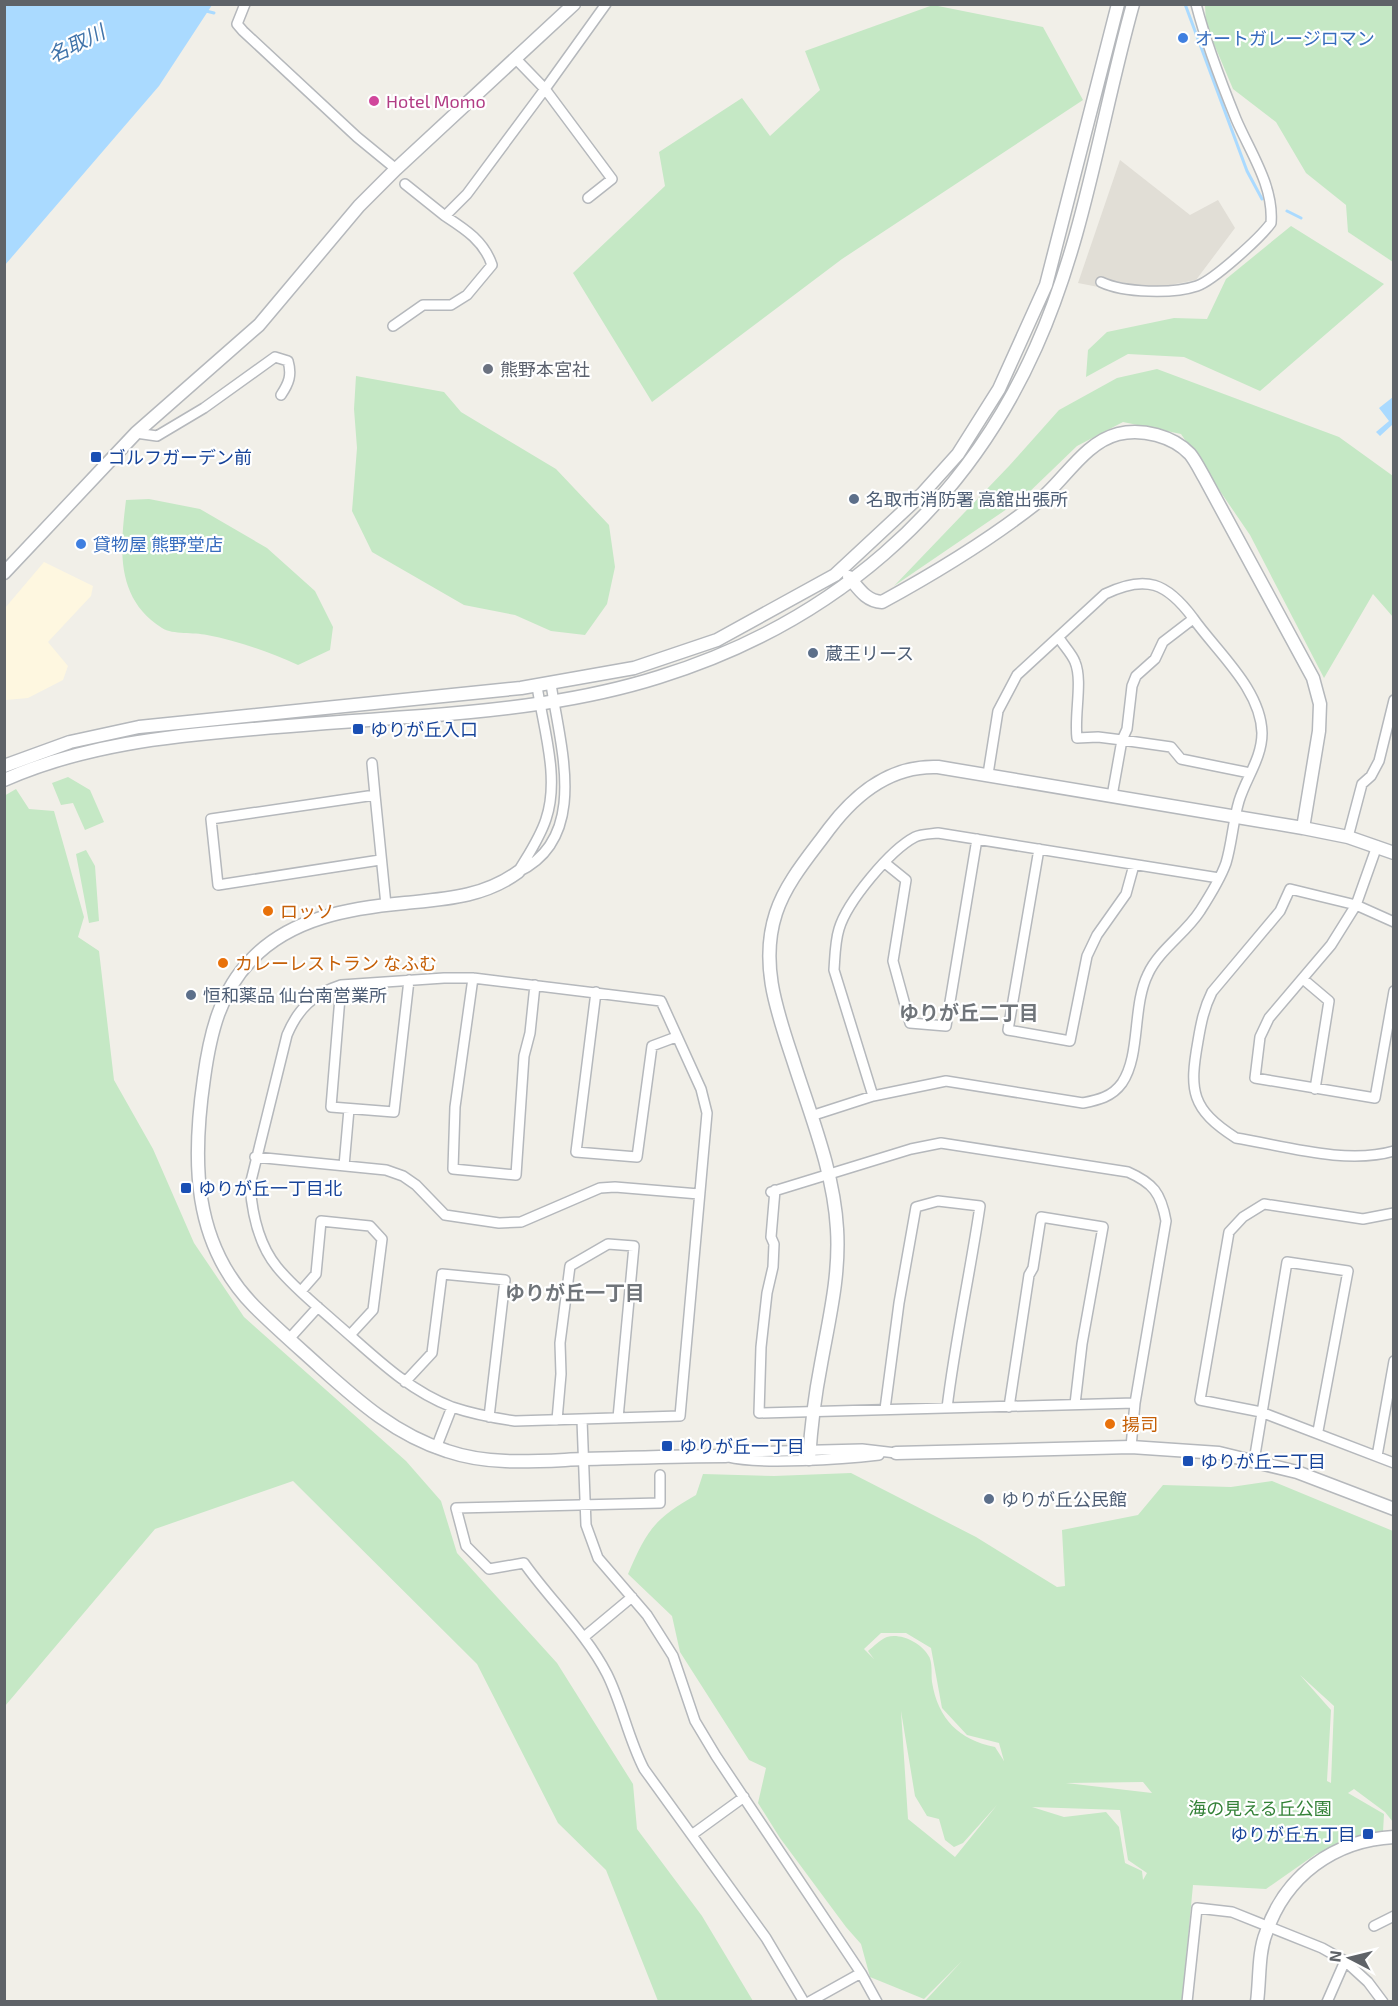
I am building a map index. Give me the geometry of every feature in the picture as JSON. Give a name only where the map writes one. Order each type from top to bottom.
[{"type":"street","points":[[245,4],[237,24],[243,32],[357,137],[396,169]]},
{"type":"street","points":[[4,573],[136,433],[259,325],[359,206],[396,169],[573,4]]},
{"type":"street","points":[[445,216],[467,194],[606,4]]},
{"type":"street","points":[[4,765],[70,742],[139,727],[537,686],[652,664],[717,640],[792,601],[843,569],[922,494],[958,454],[1004,379],[1046,285],[1118,4]]},
{"type":"street","points":[[4,780],[40,765],[86,751],[153,740],[539,703],[658,678],[714,658],[765,636],[853,582],[920,521],[957,478],[990,433],[1037,346],[1064,273],[1080,217],[1133,4]]},
{"type":"street","points":[[1101,282],[1115,289],[1135,292],[1199,286],[1229,264],[1271,223],[1273,206],[1218,74],[1196,4]]},
{"type":"street","points":[[515,58],[545,88],[612,179],[588,198]]},
{"type":"street","points":[[393,326],[423,305],[451,305],[467,295],[492,265],[489,255],[475,236],[445,216],[405,184]]},
{"type":"street","points":[[136,433],[157,436],[204,408],[275,357],[288,361],[290,369],[289,384],[281,395]]},
{"type":"street","points":[[843,569],[866,596],[873,601],[882,602],[981,543],[1037,503],[1093,446],[1118,434],[1144,432],[1172,441],[1190,454],[1204,477],[1313,678],[1320,704],[1319,731],[1303,828]]},
{"type":"street","points":[[811,1116],[873,1096],[946,1081],[1083,1103],[1100,1100],[1112,1094],[1129,1071],[1139,1004],[1148,973],[1199,913],[1226,864],[1236,817],[1250,773],[1261,748],[1262,731],[1256,708],[1247,688],[1181,602],[1162,587],[1143,582],[1122,586],[1105,594],[1017,675],[998,711],[988,774]]},
{"type":"street","points":[[1112,796],[1132,686],[1136,676],[1155,659],[1163,642],[1193,619]]},
{"type":"street","points":[[1059,638],[1075,661],[1079,681],[1075,716],[1077,738],[1098,736],[1171,747],[1181,759],[1250,773]]},
{"type":"street","points":[[551,684],[566,780],[564,810],[548,848],[536,864],[480,892],[454,898],[386,905],[321,917],[283,933],[269,943],[241,970],[230,987],[216,1017],[208,1045],[196,1161],[205,1224],[214,1248],[231,1277],[252,1305],[369,1411],[406,1435],[436,1448],[504,1462],[717,1456],[739,1452],[810,1454],[862,1449],[896,1453],[1131,1447],[1219,1453],[1254,1461],[1297,1472],[1394,1509]]},
{"type":"street","points":[[518,872],[538,837],[549,808],[550,778],[537,686]]},
{"type":"street","points":[[1348,837],[1362,784],[1371,776],[1378,761],[1394,700]]},
{"type":"street","points":[[372,763],[386,905]]},
{"type":"street","points":[[810,1454],[837,1263],[835,1203],[811,1116],[771,988],[770,946],[772,927],[782,897],[842,813],[865,790],[882,779],[909,769],[930,767],[988,774],[1303,828],[1348,837],[1394,853]]},
{"type":"street","points":[[375,795],[211,819],[218,885],[380,860]]},
{"type":"street","points":[[873,1096],[834,970],[835,948],[839,927],[854,901],[895,850],[917,836],[938,833],[1220,878]]},
{"type":"street","points":[[885,863],[906,880],[893,961],[910,1023],[946,1026],[977,839]]},
{"type":"street","points":[[1377,846],[1356,905],[1332,945],[1269,1018],[1260,1037],[1255,1078],[1375,1098],[1394,991]]},
{"type":"street","points":[[1039,849],[1008,1030],[1070,1041],[1087,956],[1097,935],[1126,894],[1134,865]]},
{"type":"street","points":[[1394,922],[1356,905],[1290,889],[1280,911],[1204,1006],[1192,1084],[1201,1107],[1222,1129],[1236,1138],[1345,1156],[1377,1156],[1394,1151]]},
{"type":"street","points":[[473,978],[455,1107],[453,1169],[516,1175],[524,1056],[530,1033],[535,985]]},
{"type":"street","points":[[473,978],[660,1001],[701,1089],[707,1113],[680,1416],[515,1421],[489,1418],[452,1407],[405,1382],[350,1335],[276,1266],[262,1238],[252,1209],[250,1185],[286,1035],[294,1017],[308,1001],[324,990],[341,985],[409,981],[473,978]]},
{"type":"street","points":[[1303,979],[1329,1001],[1315,1089]]},
{"type":"street","points":[[341,985],[331,1107],[394,1112],[409,981]]},
{"type":"street","points":[[596,992],[576,1152],[637,1157],[652,1046],[676,1037]]},
{"type":"street","points":[[344,1166],[349,1109]]},
{"type":"street","points":[[1131,1447],[1135,1403],[1166,1221],[1163,1202],[1148,1181],[1128,1172],[941,1143],[911,1149],[773,1191],[771,1237],[774,1244],[773,1267],[766,1293],[761,1347],[759,1413],[1135,1403]]},
{"type":"street","points":[[255,1157],[386,1170],[403,1176],[445,1215],[499,1223],[521,1222],[600,1188],[615,1187],[699,1194]]},
{"type":"street","points":[[885,1409],[915,1207],[938,1201],[980,1206],[947,1408]]},
{"type":"street","points":[[1394,1213],[1363,1219],[1264,1204],[1243,1217],[1229,1232],[1200,1400],[1261,1412],[1318,1431],[1394,1463]]},
{"type":"street","points":[[1009,1407],[1029,1275],[1033,1268],[1041,1217],[1103,1227],[1082,1344],[1075,1404]]},
{"type":"street","points":[[302,1290],[316,1274],[321,1221],[370,1226],[382,1239],[373,1310],[350,1335]]},
{"type":"street","points":[[557,1420],[561,1374],[560,1343],[570,1266],[608,1244],[634,1246],[618,1418]]},
{"type":"street","points":[[1254,1461],[1287,1262],[1348,1271],[1318,1431]]},
{"type":"street","points":[[405,1382],[432,1353],[442,1274],[506,1280],[489,1418]]},
{"type":"street","points":[[289,1339],[318,1306]]},
{"type":"street","points":[[1377,1456],[1394,1361]]},
{"type":"street","points":[[436,1448],[452,1407]]},
{"type":"street","points":[[582,1420],[585,1525],[598,1558],[632,1597],[673,1656],[695,1721],[861,1973],[877,2001]]},
{"type":"street","points":[[660,1475],[660,1503],[456,1508],[466,1546],[489,1569],[524,1563],[543,1590],[584,1637],[607,1674],[631,1743],[644,1769],[781,1959],[804,2001]]},
{"type":"street","points":[[584,1637],[632,1597]]},
{"type":"street","points":[[693,1834],[744,1797]]},
{"type":"street","points":[[1257,2001],[1265,1935],[1284,1895],[1302,1873],[1321,1858],[1368,1839],[1394,1838]]},
{"type":"street","points":[[1187,2001],[1197,1908],[1232,1912],[1322,1948],[1344,1961],[1368,1982],[1382,2001]]},
{"type":"street","points":[[1374,1926],[1394,1916]]},
{"type":"street","points":[[1327,2001],[1344,1961]]},
{"type":"street","points":[[809,2001],[861,1973]]},
{"type":"shaded area","points":[[1120,160],[1190,215],[1218,200],[1235,228],[1196,280],[1129,293],[1078,283]]},
{"type":"shaded area","points":[[44,562],[93,586],[91,596],[48,642],[68,666],[63,680],[28,698],[6,700],[5,608]]},
{"type":"green space","points":[[933,5],[1043,27],[1083,100],[842,259],[652,402],[573,273],[665,186],[659,152],[742,98],[770,136],[820,90],[805,51]]},
{"type":"green space","points":[[1205,5],[1393,5],[1393,262],[1348,232],[1346,205],[1306,173],[1276,122],[1233,89],[1206,25]]},
{"type":"green space","points":[[1291,226],[1384,284],[1260,391],[1184,357],[1128,354],[1086,377],[1088,350],[1107,332],[1174,318],[1207,319],[1226,279]]},
{"type":"green space","points":[[1157,369],[1339,437],[1393,476],[1393,617],[1373,594],[1324,678],[1250,535],[1181,434],[1123,422],[1077,446],[1023,498],[894,586],[1009,466],[1059,410],[1117,378]]},
{"type":"green space","points":[[356,376],[444,392],[461,412],[556,469],[609,525],[615,567],[607,604],[585,635],[551,631],[515,615],[464,605],[372,552],[352,511],[357,448],[354,409]]},
{"type":"green space","points":[[149,499],[200,509],[267,548],[315,591],[333,627],[330,650],[298,665],[230,640],[167,630],[147,616],[128,587],[122,554],[122,536],[126,500]]},
{"type":"green space","points":[[68,777],[90,790],[104,822],[85,830],[73,803],[61,805],[52,783]]},
{"type":"green space","points":[[16,789],[29,809],[54,811],[84,917],[78,937],[99,951],[114,1080],[153,1149],[194,1243],[244,1317],[406,1461],[441,1501],[457,1553],[557,1663],[633,1784],[637,1829],[702,1916],[753,2001],[658,2001],[606,1870],[558,1823],[477,1664],[293,1481],[155,1529],[5,1706],[4,796]]},
{"type":"green space","points":[[86,850],[95,866],[99,921],[89,923],[76,854]]},
{"type":"green space","name":"海の見える丘公園","points":[[851,1473],[976,1537],[1057,1587],[1065,1586],[1062,1530],[1138,1515],[1163,1485],[1231,1487],[1272,1481],[1393,1531],[1393,1822],[1385,1812],[1354,1789],[1348,1793],[1384,1814],[1383,1832],[1352,1839],[1316,1854],[1266,1889],[1193,1885],[1182,2001],[925,2001],[962,1961],[924,1999],[870,1977],[861,1944],[780,1838],[758,1803],[766,1768],[749,1760],[680,1652],[672,1616],[628,1574],[653,1527],[670,1511],[696,1495],[703,1474],[774,1476]],"holes":[[[881,1633],[906,1633],[931,1648],[942,1708],[967,1735],[999,1743],[1004,1761],[995,1747],[971,1739],[952,1726],[945,1717],[935,1695],[930,1658],[921,1647],[910,1640],[892,1636],[882,1639],[868,1651],[874,1659],[864,1649]],[[1300,1675],[1334,1706],[1331,1783],[1327,1781],[1331,1710]],[[901,1711],[915,1796],[927,1816],[939,1819],[945,1840],[954,1847],[963,1843],[997,1805],[955,1857],[908,1819]],[[1143,1782],[1152,1793],[1066,1783]],[[1032,1807],[1120,1810],[1128,1860],[1147,1873],[1143,1880],[1142,1871],[1125,1863],[1119,1827],[1106,1812],[1064,1817]]]},
{"type":"water","name":"名取川","points":[[5,4],[212,5],[159,86],[5,265]]},
{"type":"water","points":[[1393,397],[1393,427],[1392,425],[1380,436],[1376,432],[1389,421],[1379,408]]},
{"type":"waterway","points":[[1185,4],[1247,171],[1262,199]]},
{"type":"waterway","points":[[206,11],[214,13]]},
{"type":"waterway","points":[[1287,211],[1301,218]]},
{"type":"place","name":"オートガレージロマン","points":[[1183,38]]},
{"type":"place","name":"Hotel Momo","points":[[374,101]]},
{"type":"place","name":"熊野本宮社","points":[[488,369]]},
{"type":"place","name":"ゴルフガーデン前","points":[[96,457]]},
{"type":"place","name":"名取市消防署 高舘出張所","points":[[854,499]]},
{"type":"place","name":"貸物屋 熊野堂店","points":[[81,544]]},
{"type":"place","name":"蔵王リース","points":[[813,653]]},
{"type":"place","name":"ゆりが丘入口","points":[[358,729]]},
{"type":"place","name":"ロッソ","points":[[268,911]]},
{"type":"place","name":"カレーレストラン なふむ","points":[[223,963]]},
{"type":"place","name":"恒和薬品 仙台南営業所","points":[[191,995]]},
{"type":"place","name":"ゆりが丘一丁目北","points":[[186,1188]]},
{"type":"place","name":"揚司","points":[[1110,1424]]},
{"type":"place","name":"ゆりが丘一丁目","points":[[667,1446]]},
{"type":"place","name":"ゆりが丘二丁目","points":[[1188,1461]]},
{"type":"place","name":"ゆりが丘公民館","points":[[989,1499]]},
{"type":"place","name":"ゆりが丘五丁目","points":[[1368,1834]]},
{"type":"district","name":"ゆりが丘二丁目","points":[[969,1012]]},
{"type":"district","name":"ゆりが丘一丁目","points":[[575,1292]]}]
